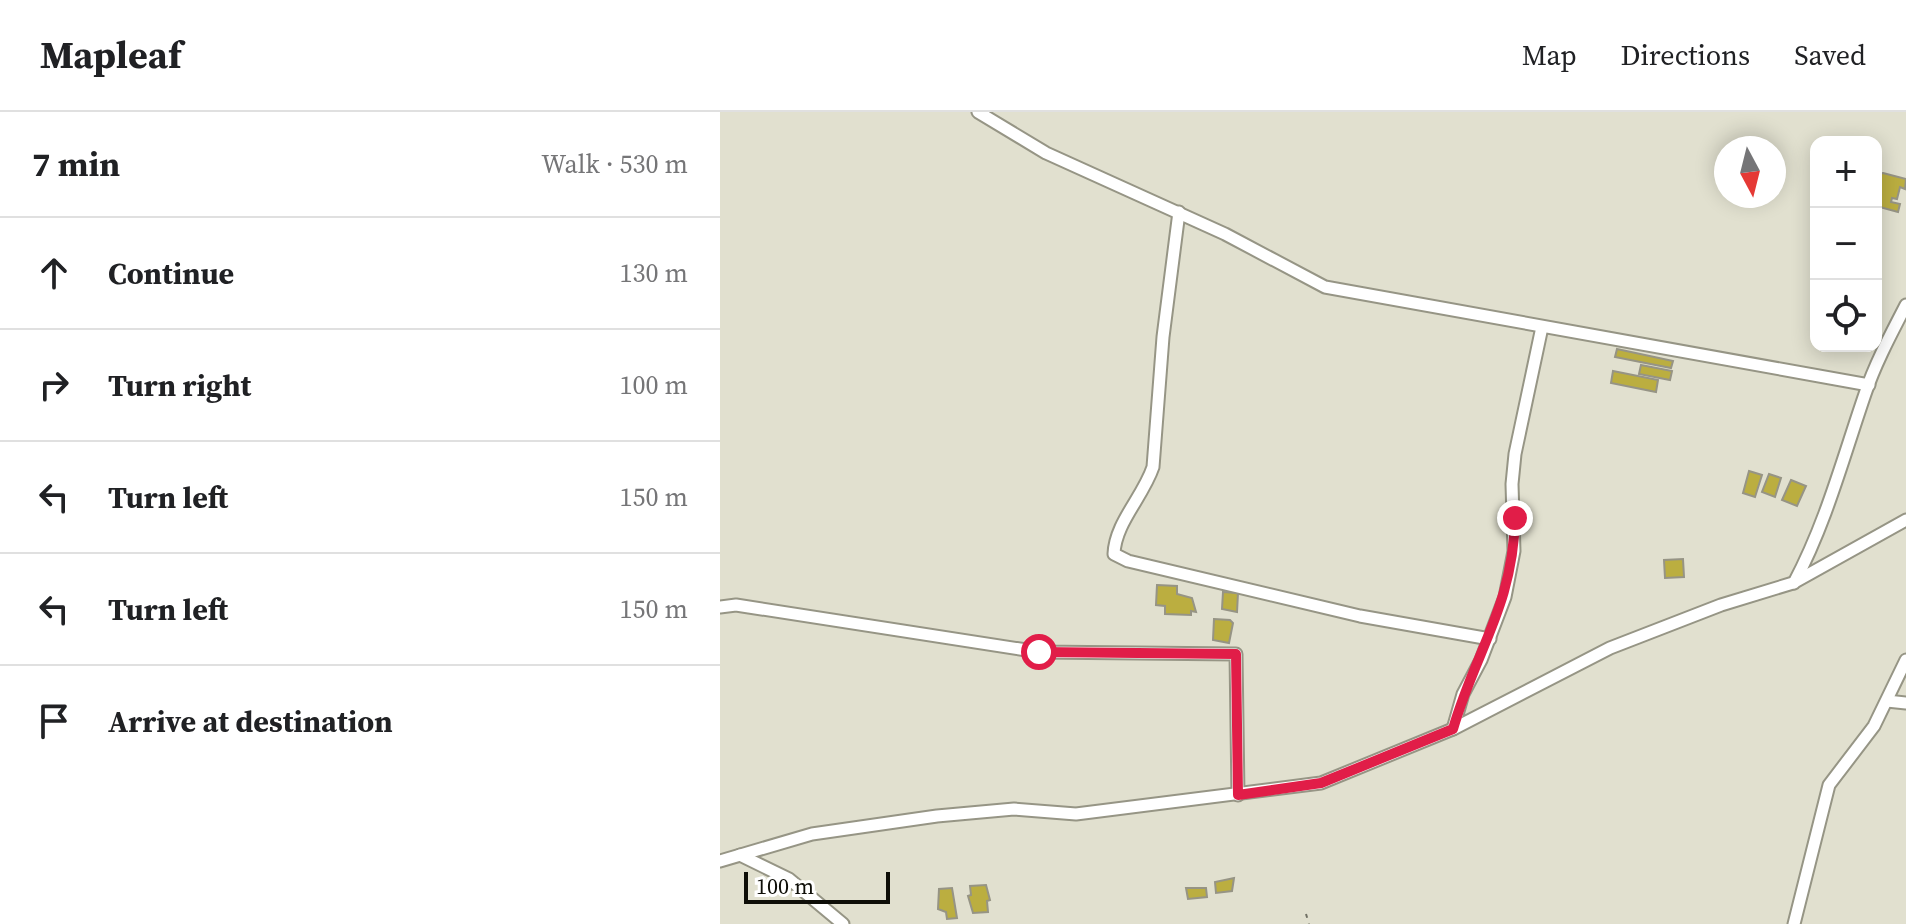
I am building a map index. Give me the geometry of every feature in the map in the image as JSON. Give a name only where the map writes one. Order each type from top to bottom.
[{"type":"street","points":[[978,112],[1046,153],[1179,212],[1325,287],[1869,385]]},
{"type":"street","points":[[1179,212],[1163,337],[1153,467],[1148,483],[1117,534],[1114,554],[1128,561],[1316,606],[1490,639]]},
{"type":"street","points":[[1793,583],[1820,529],[1869,385],[1906,305]]},
{"type":"street","points":[[1453,729],[1463,694],[1490,639],[1505,597],[1514,551],[1512,484],[1515,454],[1542,327]]},
{"type":"street","points":[[720,861],[812,834],[937,816],[1014,809],[1076,814],[1321,783],[1453,729],[1610,648],[1721,605],[1793,583],[1906,520]]},
{"type":"street","points":[[720,607],[736,605],[1039,652],[1236,654],[1238,795]]},
{"type":"street","points":[[1794,924],[1829,785],[1849,755],[1870,733],[1906,660]]},
{"type":"street","points":[[1887,701],[1906,703]]},
{"type":"street","points":[[739,855],[789,879],[843,924]]},
{"type":"path","points":[[1306,914],[1309,924]]},
{"type":"building","points":[[1882,173],[1906,179],[1905,189],[1900,187],[1897,199],[1892,198],[1891,202],[1900,204],[1898,212],[1882,208]]},
{"type":"building","points":[[1617,349],[1673,361],[1671,368],[1615,357]]},
{"type":"building","points":[[1641,365],[1672,371],[1670,380],[1639,374]]},
{"type":"building","points":[[1613,371],[1658,380],[1656,392],[1611,383]]},
{"type":"building","points":[[1749,471],[1762,475],[1755,497],[1743,493]]},
{"type":"building","points":[[1769,474],[1781,478],[1775,497],[1762,492]]},
{"type":"building","points":[[1791,480],[1806,486],[1797,506],[1782,500]]},
{"type":"building","points":[[1683,559],[1684,577],[1665,578],[1664,560]]},
{"type":"building","points":[[1157,585],[1177,586],[1177,594],[1192,598],[1196,612],[1191,611],[1191,615],[1165,614],[1165,606],[1156,605]]},
{"type":"building","points":[[1223,592],[1238,593],[1237,612],[1222,609]]},
{"type":"building","points":[[1214,619],[1233,623],[1229,643],[1213,640]]},
{"type":"building","points":[[1234,878],[1232,891],[1216,893],[1215,882]]},
{"type":"building","points":[[986,885],[990,900],[987,901],[988,912],[973,913],[968,896],[971,895],[970,886]]},
{"type":"building","points":[[952,888],[957,918],[947,919],[946,912],[938,909],[939,889]]},
{"type":"building","points":[[1186,888],[1206,888],[1207,897],[1188,899]]},
{"type":"route","points":[[1039,652],[1236,654],[1238,795],[1297,789],[1321,783],[1369,766],[1453,729],[1463,694],[1481,660],[1505,597],[1514,551],[1515,518]]}]
